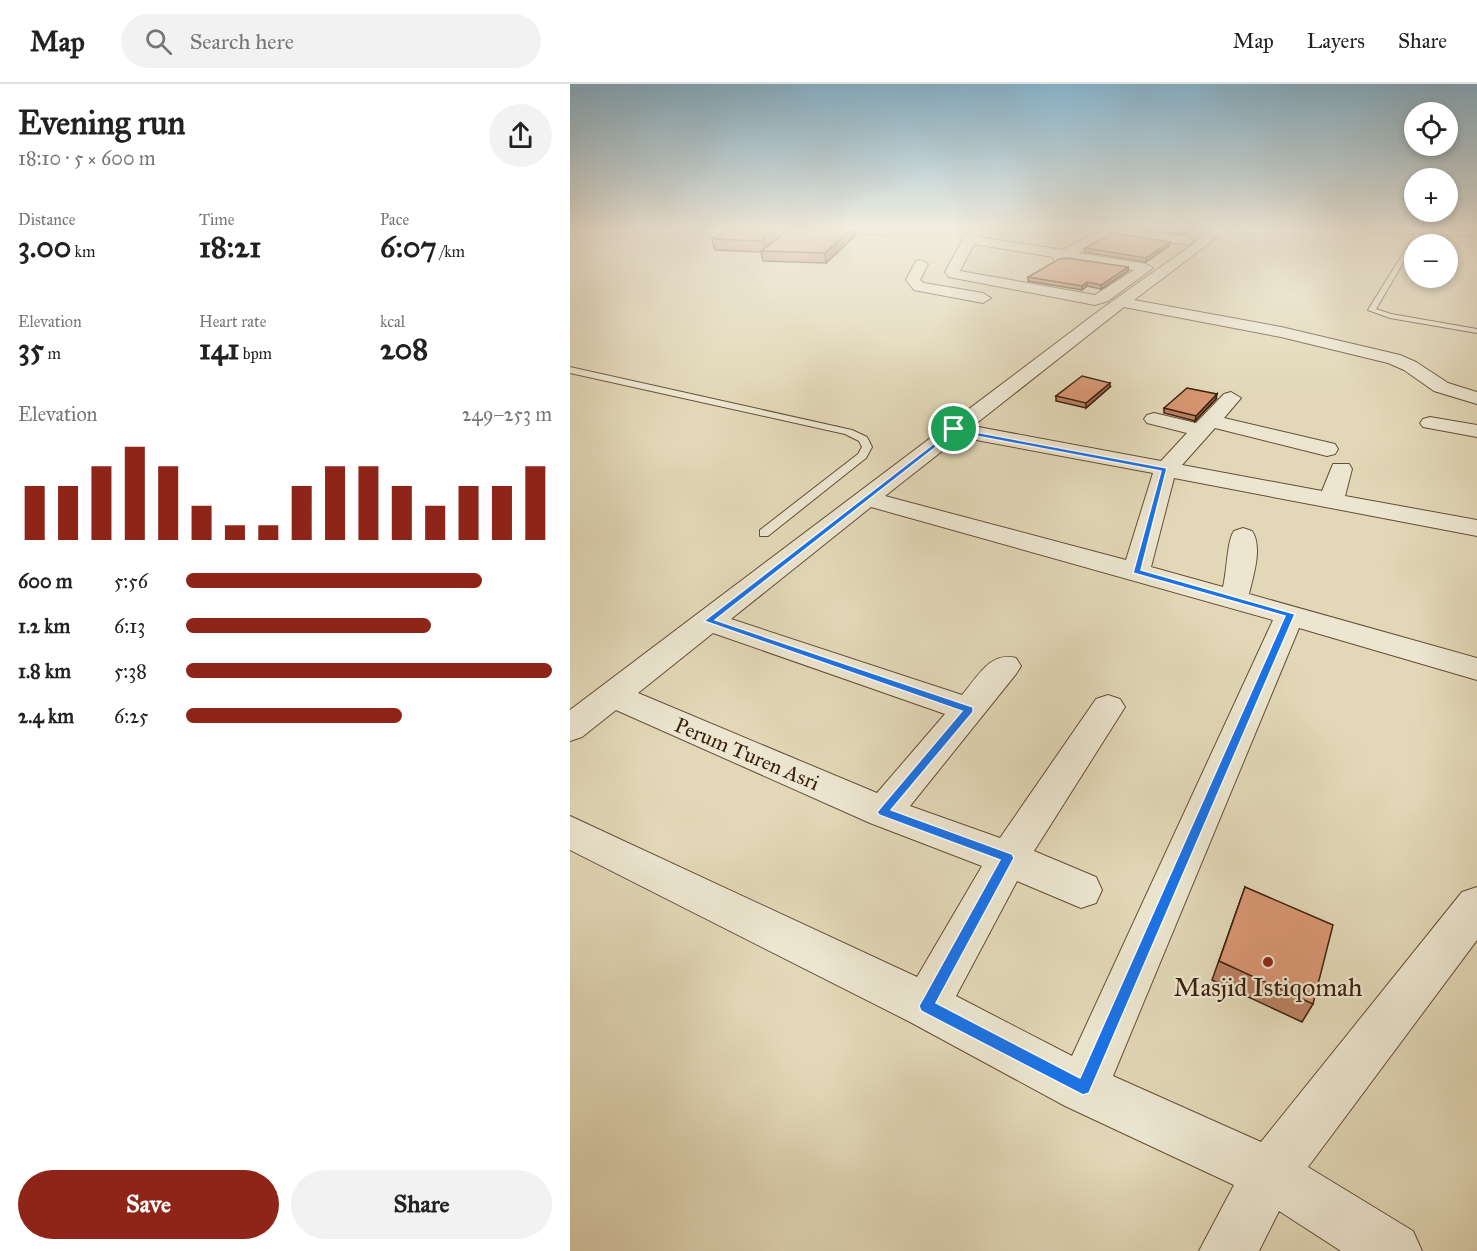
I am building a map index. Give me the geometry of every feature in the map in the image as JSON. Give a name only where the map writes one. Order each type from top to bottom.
[{"type":"street","points":[[916,283],[919,287],[995,300]]},
{"type":"street","points":[[1003,283],[1095,300],[1102,298],[1117,300],[1274,330],[1394,359],[1410,366],[1441,387],[1477,398]]},
{"type":"street","points":[[1105,283],[1117,300]]},
{"type":"street","points":[[1045,307],[1117,300],[1132,283]]},
{"type":"street","points":[[570,728],[867,499],[1117,300],[1141,283]]},
{"type":"street","points":[[1136,571],[1165,470],[1208,426],[1231,398]]},
{"type":"street","points":[[1154,419],[1208,426],[1327,449]]},
{"type":"street","points":[[1430,423],[1477,431]]},
{"type":"street","points":[[954,429],[1477,528]]},
{"type":"street","points":[[1331,501],[1341,469]]},
{"type":"street","points":[[867,499],[1136,571],[1234,599],[1289,618],[1477,669]]},
{"type":"street","points":[[1234,599],[1242,568],[1243,536]]},
{"type":"street","points":[[1083,1088],[1289,618]]},
{"type":"street","points":[[708,621],[969,710]]},
{"type":"street","points":[[883,812],[1005,666]]},
{"type":"street","name":"Perum Turen Asri","points":[[612,695],[883,812],[1008,858],[1081,890]]},
{"type":"street","points":[[927,1006],[1008,858],[1108,707]]},
{"type":"street","points":[[570,832],[927,1006],[1083,1088],[1270,1174],[1393,1251]]},
{"type":"street","points":[[1228,1251],[1270,1174],[1477,906]]},
{"type":"lane","points":[[1388,283],[1372,310],[1390,316],[1477,331]]},
{"type":"lane","points":[[570,370],[848,432],[863,439],[867,447],[862,456],[764,533]]},
{"type":"building","points":[[1067,283],[1085,283],[1082,286]]},
{"type":"building","points":[[1082,376],[1110,383],[1086,403],[1056,396]]},
{"type":"building","points":[[1187,388],[1217,394],[1196,416],[1164,408]]},
{"type":"building","name":"Masjid Istiqomah","points":[[1245,887],[1333,925],[1313,1004],[1219,961]]},
{"type":"place","name":"Masjid Istiqomah","points":[[1268,962]]},
{"type":"route","points":[[954,429],[1165,470],[1136,571],[1290,614],[1083,1088],[927,1006],[1008,858],[883,812],[969,710],[708,621],[954,429]]}]
